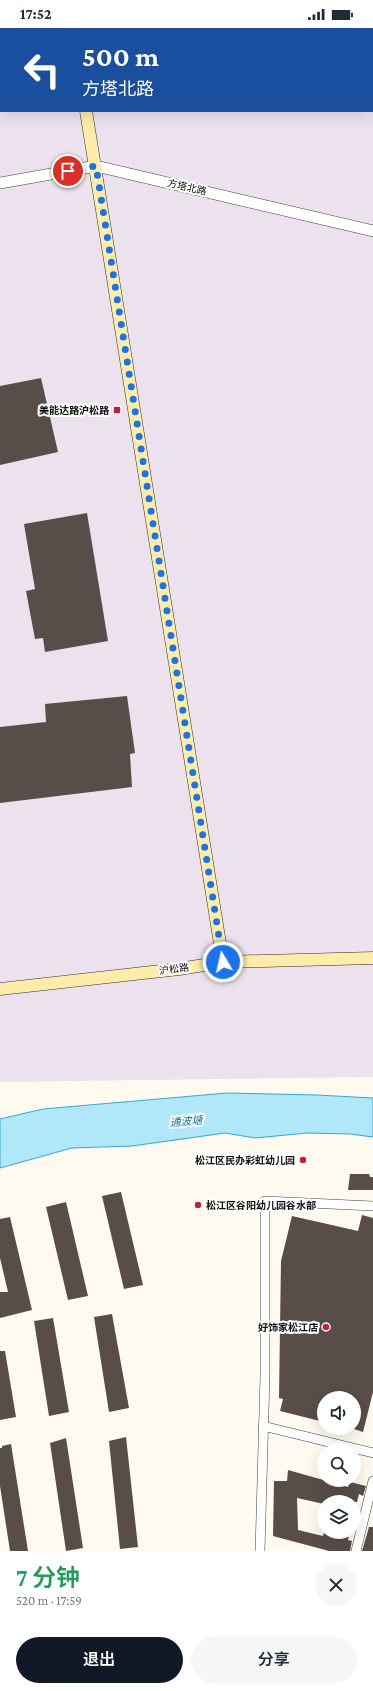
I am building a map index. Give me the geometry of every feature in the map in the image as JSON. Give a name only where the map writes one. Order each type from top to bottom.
[{"type":"main road","points":[[86,112],[223,962]]},
{"type":"main road","name":"沪松路","points":[[0,989],[179,969],[223,962],[373,958]]},
{"type":"street","name":"方塔北路","points":[[0,183],[96,166],[373,231]]},
{"type":"street","points":[[260,1551],[263,1426],[265,1201],[373,1206]]},
{"type":"street","points":[[263,1426],[373,1453]]},
{"type":"street","points":[[356,1551],[373,1481]]},
{"type":"shaded area","points":[[0,112],[373,112],[373,1077],[0,1082]]},
{"type":"water","name":"通波塘","points":[[227,1093],[373,1098],[373,1137],[350,1134],[307,1133],[255,1138],[225,1133],[132,1146],[72,1148],[0,1168],[0,1119],[43,1109]]},
{"type":"building","points":[[41,378],[58,452],[0,465],[0,386]]},
{"type":"building","points":[[87,513],[108,641],[45,652],[43,638],[35,639],[26,591],[35,589],[24,524]]},
{"type":"building","points":[[127,696],[135,753],[130,754],[132,787],[0,803],[0,727],[46,722],[45,704]]},
{"type":"building","points":[[350,1174],[369,1174],[370,1177],[373,1177],[373,1190],[348,1190]]},
{"type":"building","points":[[121,1192],[143,1285],[124,1289],[102,1196]]},
{"type":"building","points":[[66,1202],[88,1296],[68,1300],[46,1207]]},
{"type":"building","name":"好饰家松江店","points":[[362,1215],[373,1218],[373,1392],[363,1432],[361,1431],[361,1391],[317,1391],[317,1420],[280,1411],[283,1399],[279,1398],[281,1261],[292,1216],[358,1231]]},
{"type":"building","points":[[10,1217],[32,1310],[0,1318],[0,1292],[8,1292],[0,1258],[0,1219]]},
{"type":"building","points":[[112,1314],[129,1408],[109,1412],[94,1317]]},
{"type":"building","points":[[53,1318],[69,1412],[49,1416],[34,1321]]},
{"type":"building","points":[[0,1351],[5,1351],[16,1417],[0,1420]]},
{"type":"building","points":[[126,1437],[138,1547],[120,1549],[109,1441]]},
{"type":"building","points":[[66,1438],[83,1548],[66,1551],[50,1443]]},
{"type":"building","points":[[11,1444],[28,1551],[10,1551],[0,1486],[0,1448]]},
{"type":"building","points":[[288,1470],[317,1478],[317,1487],[361,1487],[361,1485],[366,1486],[363,1496],[359,1494],[317,1495],[317,1502],[297,1498],[298,1530],[317,1535],[317,1539],[348,1539],[352,1541],[350,1551],[329,1551],[273,1536],[274,1481],[287,1481]]},
{"type":"building","points":[[369,1527],[373,1527],[373,1551],[362,1551]]},
{"type":"place","name":"美能达路沪松路","points":[[117,410]]},
{"type":"place","name":"松江区民办彩虹幼儿园","points":[[303,1160]]},
{"type":"place","name":"松江区谷阳幼儿园谷水部","points":[[198,1205]]},
{"type":"place","name":"好饰家松江店","points":[[326,1327]]},
{"type":"route","points":[[68,171],[96,166],[223,962]]}]
